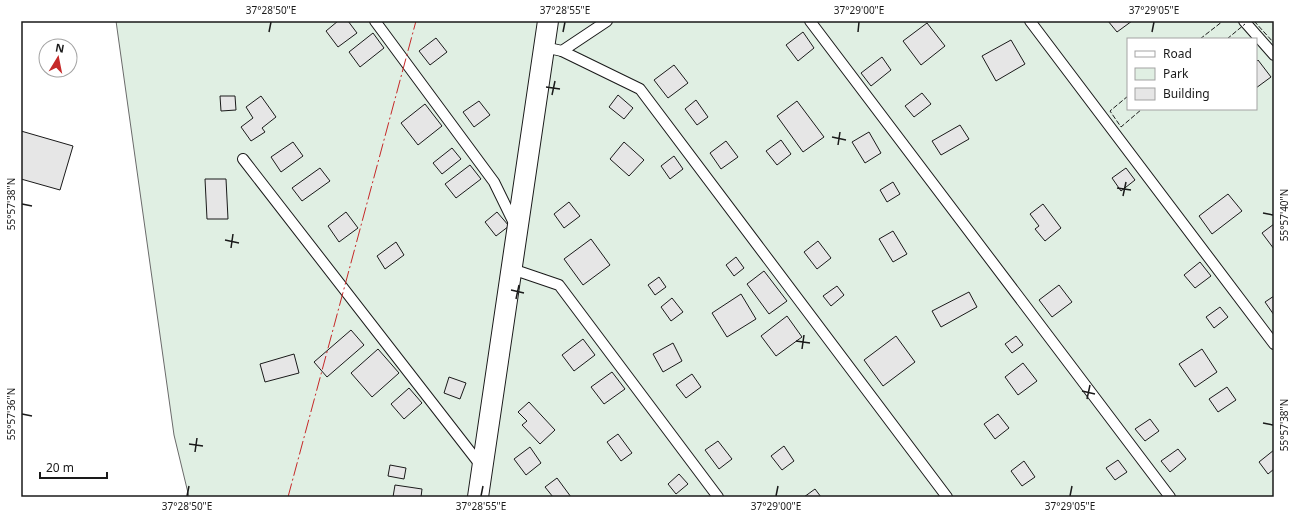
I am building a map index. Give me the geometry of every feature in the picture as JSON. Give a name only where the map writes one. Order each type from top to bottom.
[{"type":"street","points":[[478,497],[518,230],[553,49],[548,21]]},
{"type":"lane","points":[[375,21],[494,182],[518,230]]},
{"type":"lane","points":[[553,49],[607,21]]},
{"type":"lane","points":[[810,21],[1170,497]]},
{"type":"lane","points":[[1030,21],[1274,344]]},
{"type":"lane","points":[[1244,21],[1274,55]]},
{"type":"lane","points":[[553,49],[640,89],[947,497]]},
{"type":"lane","points":[[243,159],[482,468]]},
{"type":"lane","points":[[512,269],[559,285],[718,497]]},
{"type":"green space","points":[[116,21],[1274,21],[1274,497],[189,497],[174,435]]},
{"type":"building","points":[[338,21],[348,21],[357,33],[338,47],[326,31]]},
{"type":"building","points":[[1108,21],[1132,21],[1117,32]]},
{"type":"building","points":[[927,23],[945,46],[921,65],[903,41]]},
{"type":"building","points":[[803,32],[814,48],[798,61],[786,45]]},
{"type":"building","points":[[373,33],[384,48],[360,67],[349,52]]},
{"type":"building","points":[[436,38],[447,52],[430,65],[419,51]]},
{"type":"building","points":[[1011,40],[1025,64],[996,81],[982,56]]},
{"type":"building","points":[[882,57],[891,70],[871,86],[861,73]]},
{"type":"building","points":[[1258,60],[1271,77],[1257,87]]},
{"type":"building","points":[[674,65],[688,83],[668,98],[654,80]]},
{"type":"building","points":[[922,93],[931,104],[914,117],[905,106]]},
{"type":"building","points":[[618,95],[633,108],[624,119],[609,107]]},
{"type":"building","points":[[220,96],[235,96],[236,110],[221,111]]},
{"type":"building","points":[[261,96],[276,117],[262,128],[265,132],[251,141],[241,127],[253,118],[246,107]]},
{"type":"building","points":[[696,100],[708,117],[697,125],[685,109]]},
{"type":"building","points":[[479,101],[490,115],[474,127],[463,112]]},
{"type":"building","points":[[797,101],[824,137],[803,152],[777,116]]},
{"type":"building","points":[[425,104],[442,126],[418,145],[401,123]]},
{"type":"building","points":[[960,125],[969,139],[941,155],[932,141]]},
{"type":"building","points":[[21,131],[73,146],[60,190],[21,179]]},
{"type":"building","points":[[869,132],[881,153],[865,163],[852,142]]},
{"type":"building","points":[[781,140],[791,154],[777,165],[766,151]]},
{"type":"building","points":[[726,141],[738,157],[721,169],[710,153]]},
{"type":"building","points":[[293,142],[303,156],[281,172],[271,157]]},
{"type":"building","points":[[624,142],[644,160],[629,176],[610,159]]},
{"type":"building","points":[[452,148],[461,159],[442,174],[433,163]]},
{"type":"building","points":[[674,156],[683,169],[670,179],[661,166]]},
{"type":"building","points":[[470,165],[481,179],[456,198],[445,184]]},
{"type":"building","points":[[320,168],[330,181],[302,201],[292,188]]},
{"type":"building","points":[[1126,168],[1135,180],[1121,191],[1112,178]]},
{"type":"building","points":[[205,179],[226,179],[228,219],[207,219]]},
{"type":"building","points":[[893,182],[900,194],[887,202],[880,190]]},
{"type":"building","points":[[1228,194],[1242,211],[1212,234],[1199,216]]},
{"type":"building","points":[[569,202],[580,216],[564,228],[554,214]]},
{"type":"building","points":[[1043,204],[1061,228],[1045,241],[1035,229],[1039,226],[1030,214]]},
{"type":"building","points":[[346,212],[358,228],[339,242],[328,226]]},
{"type":"building","points":[[497,212],[509,226],[496,236],[485,222]]},
{"type":"building","points":[[1274,224],[1274,249],[1262,233]]},
{"type":"building","points":[[893,231],[907,254],[893,262],[879,239]]},
{"type":"building","points":[[591,239],[610,265],[583,285],[564,259]]},
{"type":"building","points":[[818,241],[831,258],[817,269],[804,252]]},
{"type":"building","points":[[396,242],[404,255],[385,269],[377,256]]},
{"type":"building","points":[[736,257],[744,268],[734,276],[726,265]]},
{"type":"building","points":[[1200,262],[1211,276],[1195,288],[1184,275]]},
{"type":"building","points":[[764,271],[787,301],[769,314],[747,284]]},
{"type":"building","points":[[659,277],[666,287],[655,295],[648,285]]},
{"type":"building","points":[[1059,285],[1072,302],[1052,317],[1039,300]]},
{"type":"building","points":[[837,286],[844,295],[831,306],[823,296]]},
{"type":"building","points":[[969,292],[977,307],[941,327],[932,311]]},
{"type":"building","points":[[741,294],[756,319],[727,337],[712,313]]},
{"type":"building","points":[[1274,296],[1274,315],[1265,302]]},
{"type":"building","points":[[672,298],[683,312],[671,321],[661,307]]},
{"type":"building","points":[[1220,307],[1228,317],[1214,328],[1206,317]]},
{"type":"building","points":[[787,316],[802,337],[776,356],[761,336]]},
{"type":"building","points":[[351,330],[364,345],[327,377],[314,362]]},
{"type":"building","points":[[896,336],[915,362],[883,386],[864,360]]},
{"type":"building","points":[[1016,336],[1023,345],[1012,353],[1005,344]]},
{"type":"building","points":[[583,339],[595,355],[574,371],[562,355]]},
{"type":"building","points":[[673,343],[682,361],[663,372],[653,354]]},
{"type":"building","points":[[378,349],[399,373],[372,397],[351,373]]},
{"type":"building","points":[[1202,349],[1217,372],[1195,387],[1179,364]]},
{"type":"building","points":[[294,354],[299,373],[265,382],[260,364]]},
{"type":"building","points":[[1023,363],[1037,381],[1018,395],[1005,377]]},
{"type":"building","points":[[612,372],[625,389],[604,404],[591,387]]},
{"type":"building","points":[[692,374],[701,387],[686,398],[676,385]]},
{"type":"building","points":[[449,377],[466,383],[460,399],[444,393]]},
{"type":"building","points":[[1227,387],[1236,400],[1218,412],[1209,399]]},
{"type":"building","points":[[409,388],[422,403],[404,419],[391,404]]},
{"type":"building","points":[[529,402],[555,430],[540,444],[522,425],[527,421],[518,412]]},
{"type":"building","points":[[998,414],[1009,428],[995,439],[984,424]]},
{"type":"building","points":[[1150,419],[1159,431],[1145,441],[1135,429]]},
{"type":"building","points":[[618,434],[632,453],[621,461],[607,442]]},
{"type":"building","points":[[718,441],[732,459],[719,469],[705,450]]},
{"type":"building","points":[[784,446],[794,461],[782,470],[771,456]]},
{"type":"building","points":[[530,447],[541,463],[526,475],[514,459]]},
{"type":"building","points":[[1178,449],[1186,459],[1170,472],[1161,461]]},
{"type":"building","points":[[1274,450],[1274,469],[1268,474],[1259,462]]},
{"type":"building","points":[[1118,460],[1127,472],[1115,480],[1106,468]]},
{"type":"building","points":[[1024,461],[1035,477],[1022,486],[1011,471]]},
{"type":"building","points":[[390,465],[406,468],[404,479],[388,476]]},
{"type":"building","points":[[679,474],[688,484],[676,494],[668,484]]},
{"type":"building","points":[[557,478],[571,497],[553,497],[545,487]]},
{"type":"building","points":[[395,485],[422,489],[421,497],[393,497]]},
{"type":"building","points":[[815,489],[821,497],[804,497]]},
{"type":"fence","points":[[1201,38],[1223,21]]},
{"type":"fence","points":[[1254,21],[1274,43]]},
{"type":"fence","points":[[1228,38],[1245,24]]},
{"type":"fence","points":[[1127,97],[1110,111],[1121,127],[1141,110]]},
{"type":"power","points":[[288,497],[416,21]]}]
